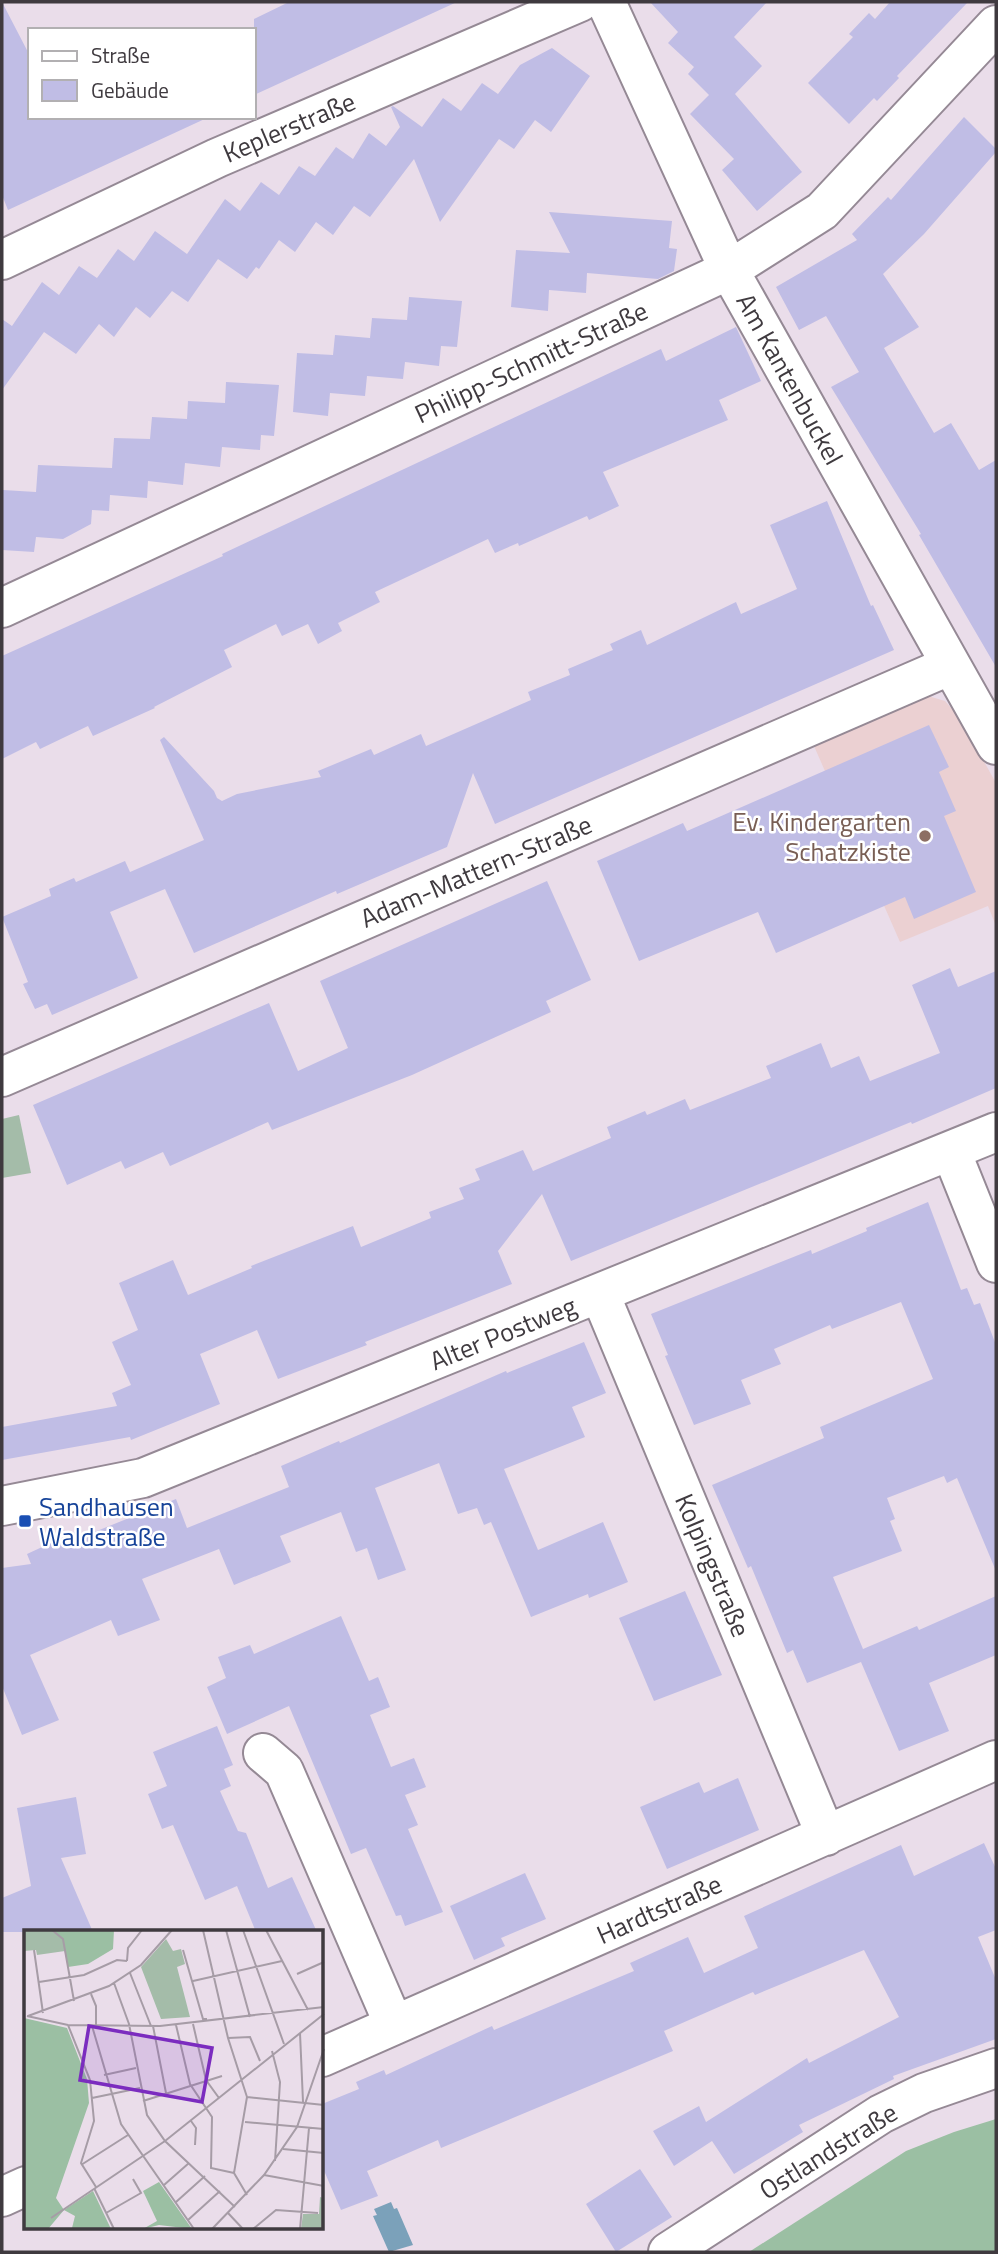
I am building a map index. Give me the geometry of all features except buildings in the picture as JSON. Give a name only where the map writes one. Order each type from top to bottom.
[{"type":"street","name":"Keplerstraße","points":[[2,260],[217,158],[580,2]]},
{"type":"street","name":"Am Kantenbuckel","points":[[606,2],[729,270],[996,745]]},
{"type":"street","name":"Philipp-Schmitt-Straße","points":[[2,608],[729,270],[822,211],[996,26]]},
{"type":"street","name":"Adam-Mattern-Straße","points":[[2,1077],[951,665]]},
{"type":"street","name":"Alter Postweg","points":[[2,1506],[143,1478],[996,1132]]},
{"type":"street","points":[[951,1151],[996,1263]]},
{"type":"street","name":"Kolpingstraße","points":[[600,1294],[826,1836]]},
{"type":"street","points":[[263,1754],[284,1772],[394,2025]]},
{"type":"street","name":"Hardtstraße","points":[[324,2056],[996,1760]]},
{"type":"street","name":"Ostlandstraße","points":[[668,2252],[881,2114],[925,2093],[996,2068]]},
{"type":"street","points":[[2,2197],[24,2187]]},
{"type":"shaded area","name":"Ev. Kindergarten Schatzkiste","points":[[928,696],[945,701],[959,717],[996,783],[996,926],[988,906],[900,942],[814,746]]},
{"type":"green space","points":[[19,1115],[31,1173],[2,1178],[2,1119]]},
{"type":"green space","points":[[996,2119],[996,2252],[749,2252],[906,2151]]},
{"type":"water","points":[[391,2202],[394,2209],[397,2208],[413,2245],[389,2252],[373,2216],[377,2215],[374,2209]]},
{"type":"place","name":"Ev. Kindergarten Schatzkiste","points":[[925,836]]},
{"type":"place","name":"Sandhausen Waldstraße","points":[[25,1521]]}]
